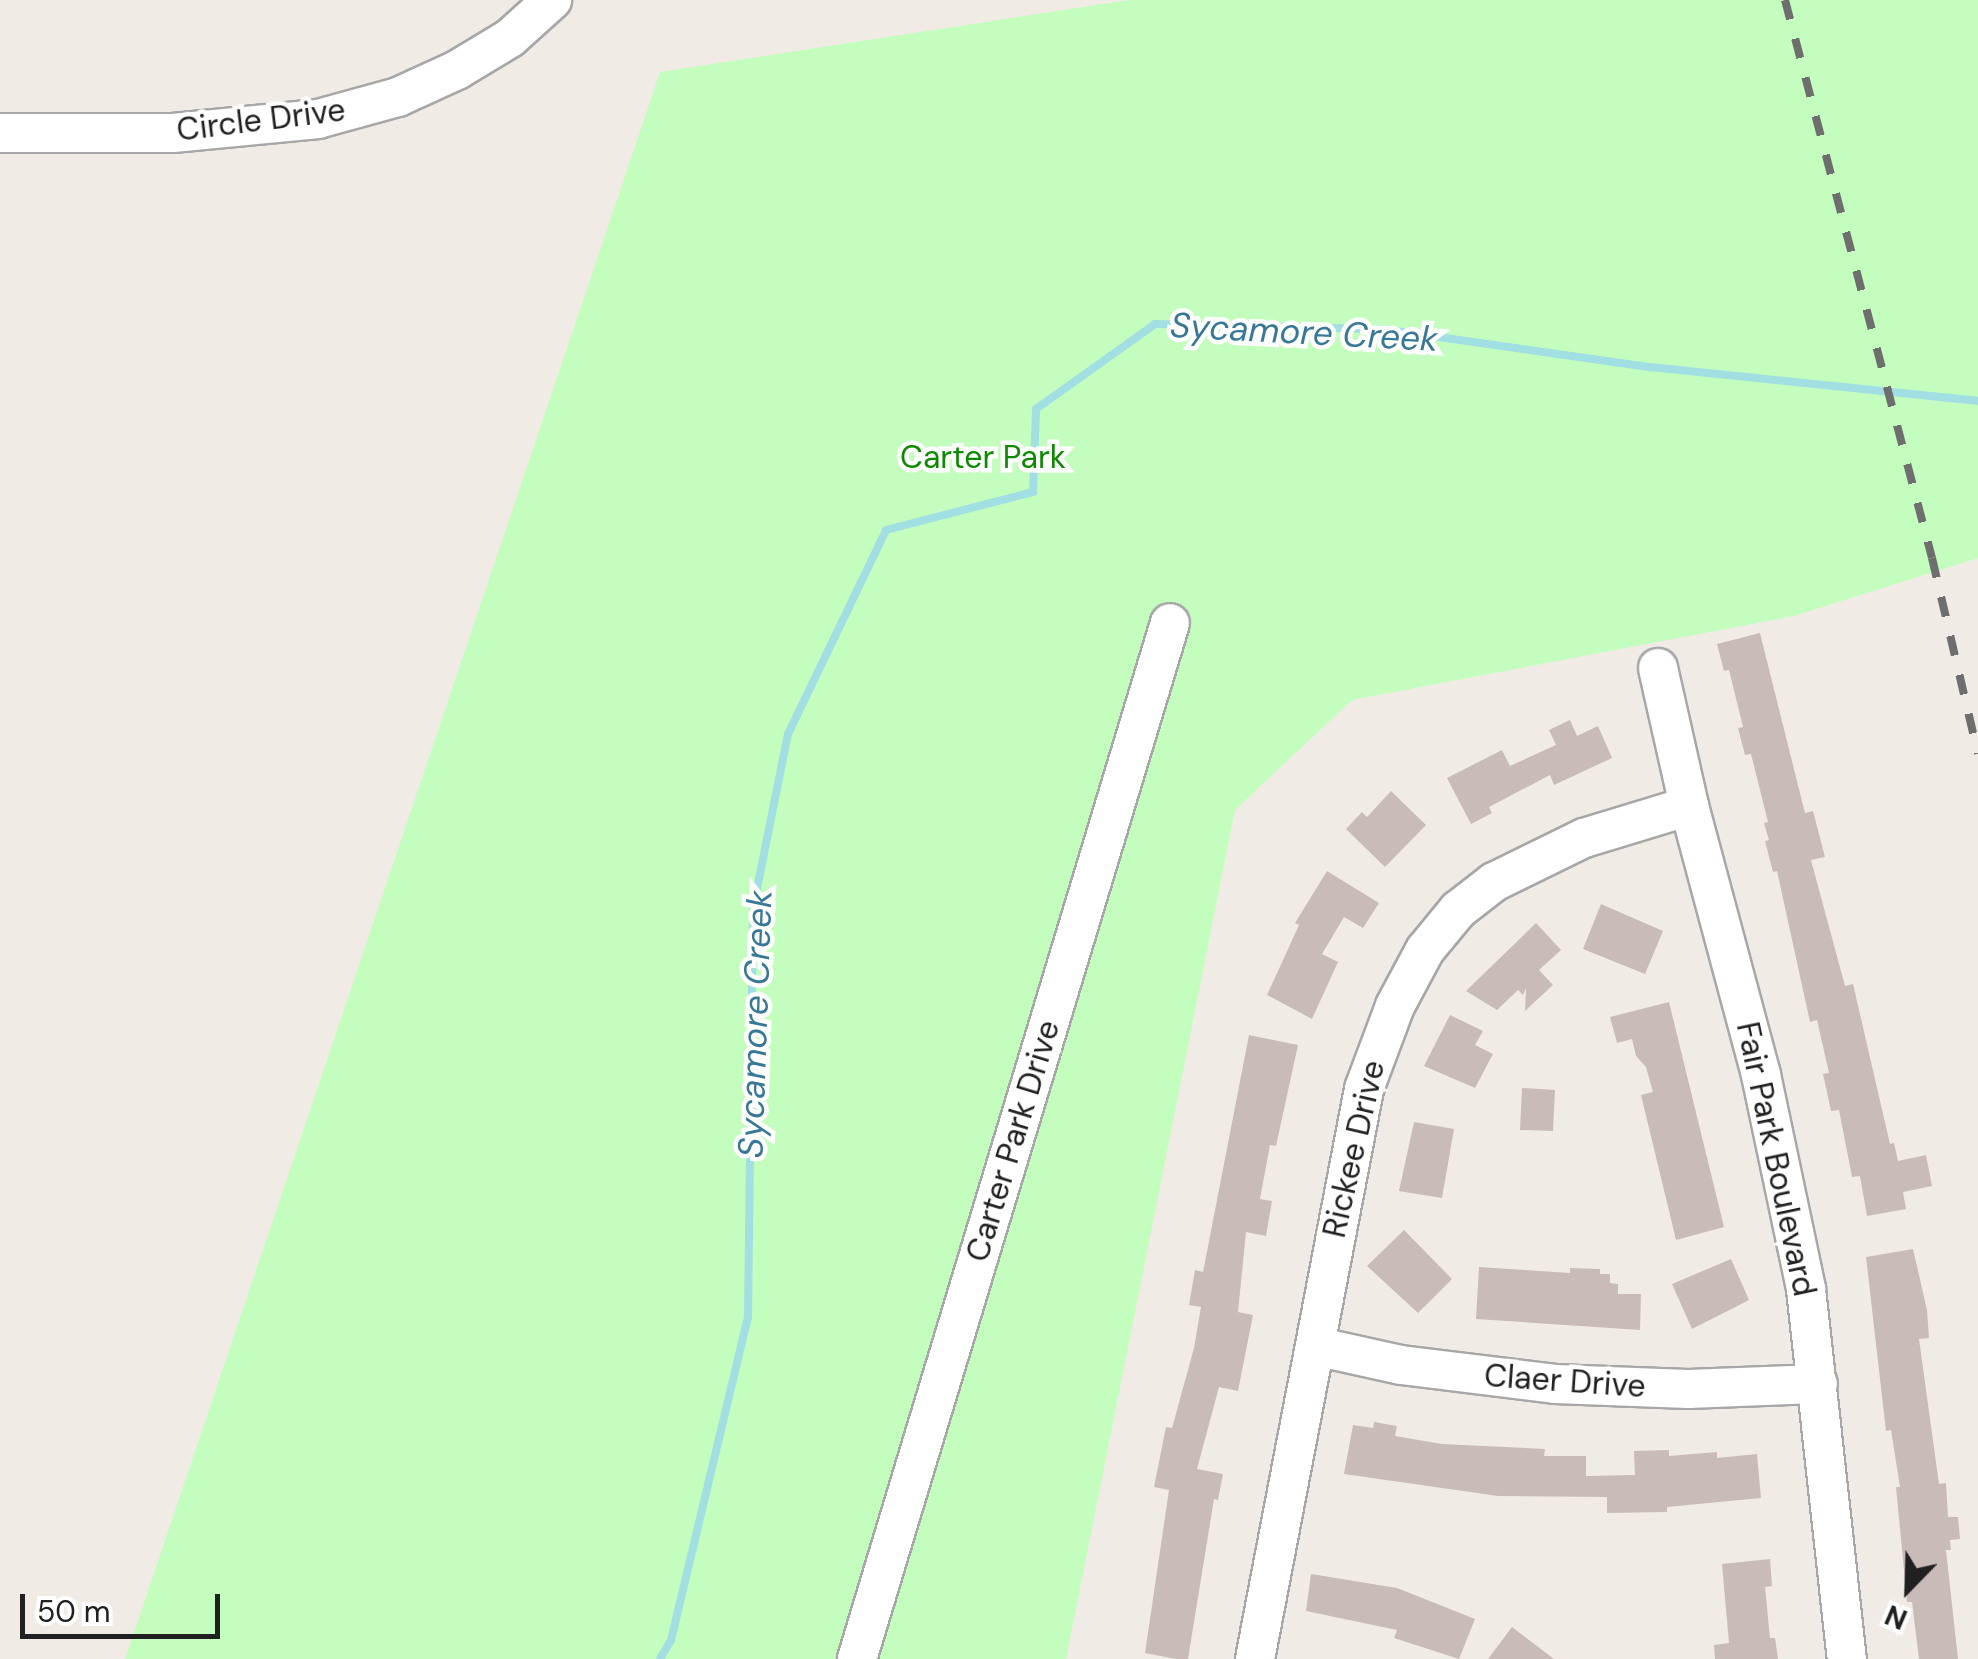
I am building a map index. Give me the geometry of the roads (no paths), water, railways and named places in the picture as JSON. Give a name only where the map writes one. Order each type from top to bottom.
[{"type":"street","name":"Circle Drive","points":[[0,133],[173,133],[318,120],[398,97],[457,70],[510,38],[552,0]]},
{"type":"street","name":"Carter Park Drive","points":[[857,1659],[1170,624]]},
{"type":"street","name":"Fair Park Boulevard","points":[[1658,668],[1689,806],[1786,1185],[1806,1289],[1846,1659]]},
{"type":"street","name":"Rickee Drive","points":[[1255,1659],[1364,1089],[1395,1006],[1425,950],[1458,910],[1494,882],[1584,838],[1689,806]]},
{"type":"street","name":"Claer Drive","points":[[1315,1346],[1401,1365],[1555,1384],[1688,1390],[1818,1384]]},
{"type":"waterway","name":"Sycamore Creek","points":[[660,1659],[671,1640],[748,1318],[753,909],[788,734],[886,530],[1033,492],[1036,409],[1155,324],[1382,329],[1650,367],[1978,401]]},
{"type":"railway","points":[[1785,0],[1932,558],[1978,754]]},
{"type":"park label","name":"Carter Park","points":[[983,457]]}]
